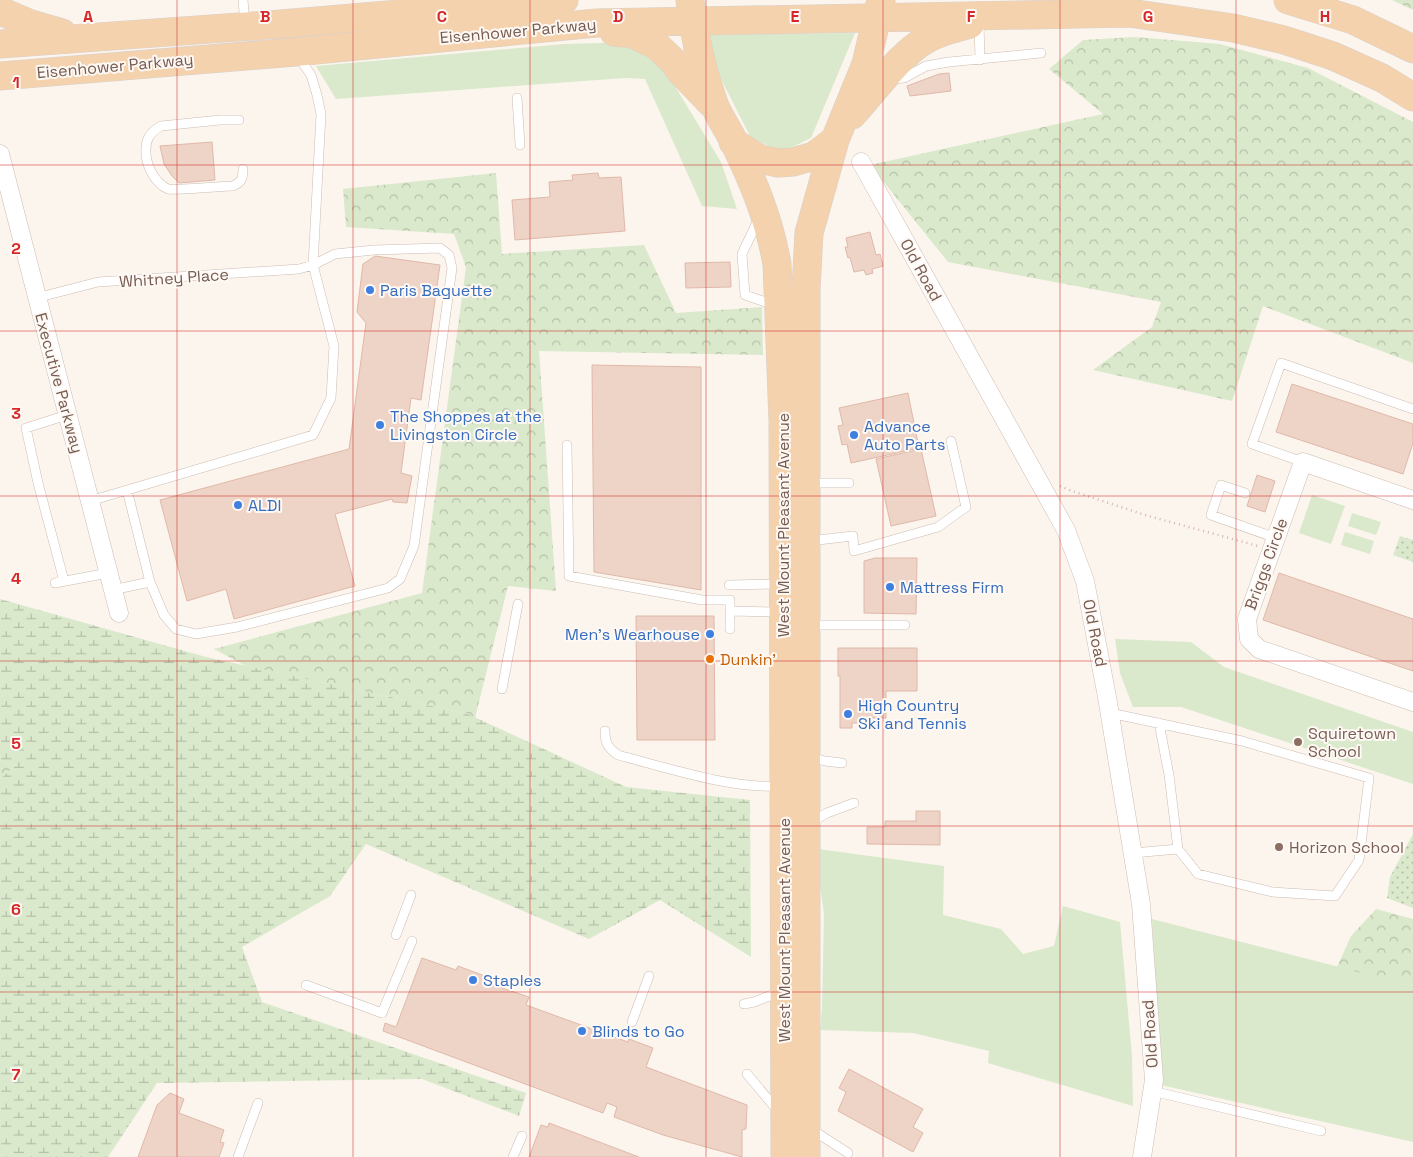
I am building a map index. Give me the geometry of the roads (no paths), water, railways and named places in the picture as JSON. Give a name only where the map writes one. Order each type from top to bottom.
[{"type":"main road","name":"Eisenhower Parkway","points":[[0,44],[78,37],[244,13],[564,0]]},
{"type":"main road","points":[[1288,0],[1353,20],[1413,49]]},
{"type":"main road","name":"Eisenhower Parkway","points":[[0,76],[295,52],[598,23],[691,11],[879,9],[990,18],[1129,13],[1233,28],[1284,40],[1333,56],[1382,78],[1413,97]]},
{"type":"main road","name":"West Mount Pleasant Avenue","points":[[806,1157],[796,1123],[785,990],[784,786],[795,619],[806,542],[806,289],[809,233],[838,134],[866,64],[879,9]]},
{"type":"main road","points":[[0,11],[31,24],[78,37]]},
{"type":"main road","points":[[691,11],[697,49],[715,106]]},
{"type":"main road","points":[[734,142],[760,160],[778,163],[793,162],[814,156],[838,134],[884,80],[920,43],[938,34],[990,18]]},
{"type":"main road","points":[[598,23],[616,33],[634,34],[656,45],[715,106]]},
{"type":"main road","name":"West Mount Pleasant Avenue","points":[[715,106],[734,142],[764,208],[773,239],[777,264],[783,421],[784,584],[795,619],[807,756],[796,1123],[785,1157]]},
{"type":"street","name":"Executive Parkway","points":[[1,158],[119,613]]},
{"type":"street","name":"Old Road","points":[[861,162],[1066,530],[1085,581],[1110,713],[1141,904],[1154,1080],[1142,1157]]},
{"type":"street","points":[[1303,462],[1413,500]]},
{"type":"street","name":"Briggs Circle","points":[[1303,462],[1247,619],[1249,639],[1259,649],[1413,702]]},
{"type":"lane","points":[[980,60],[990,18]]},
{"type":"lane","points":[[90,501],[313,435],[331,398],[334,346],[313,265],[321,114],[318,95],[311,75],[295,52]]},
{"type":"lane","points":[[884,80],[904,78],[926,66],[949,62],[1041,53]]},
{"type":"lane","points":[[517,98],[520,145]]},
{"type":"lane","points":[[239,120],[161,126],[153,130],[148,137],[146,148],[147,164],[160,183],[169,189],[233,186],[240,183],[243,169]]},
{"type":"lane","points":[[764,208],[742,254],[745,295],[779,306]]},
{"type":"lane","name":"Whitney Place","points":[[36,298],[98,282],[299,269],[313,265],[335,254],[374,250],[440,248],[449,255],[452,268],[414,546],[400,579],[388,588],[237,627],[196,634],[176,629],[164,615],[150,582],[127,490]]},
{"type":"lane","points":[[1303,462],[1252,444],[1281,363],[1413,409]]},
{"type":"lane","points":[[67,414],[26,428],[60,582],[108,573]]},
{"type":"lane","points":[[806,542],[853,536],[854,551],[938,527],[966,507],[952,441]]},
{"type":"lane","points":[[567,445],[569,576],[702,600],[730,600],[730,629]]},
{"type":"lane","points":[[806,483],[849,483]]},
{"type":"lane","points":[[1246,493],[1221,485],[1210,515],[1273,544]]},
{"type":"lane","points":[[112,590],[150,582]]},
{"type":"lane","points":[[729,585],[784,584]]},
{"type":"lane","points":[[502,689],[518,604]]},
{"type":"lane","points":[[730,611],[795,619],[905,626]]},
{"type":"lane","points":[[1110,713],[1159,723],[1242,741],[1369,778],[1359,860],[1335,896],[1272,892],[1198,874],[1178,849],[1169,776],[1159,723]]},
{"type":"lane","points":[[605,731],[605,741],[610,749],[618,755],[732,783],[764,787],[784,786]]},
{"type":"lane","points":[[807,756],[842,763]]},
{"type":"lane","points":[[806,824],[827,813],[854,803]]},
{"type":"lane","points":[[1133,854],[1178,849]]},
{"type":"lane","points":[[396,935],[411,894]]},
{"type":"lane","points":[[306,985],[382,1013],[412,941]]},
{"type":"lane","points":[[632,1022],[649,976]]},
{"type":"lane","points":[[744,1004],[785,990]]},
{"type":"lane","points":[[747,1074],[796,1123],[851,1156]]},
{"type":"lane","points":[[1152,1091],[1321,1131]]},
{"type":"lane","points":[[238,1157],[258,1104]]},
{"type":"lane","points":[[513,1157],[522,1136]]},
{"type":"place","name":"Paris Baguette","points":[[370,290]]},
{"type":"place","name":"The Shoppes at the Livingston Circle","points":[[380,425]]},
{"type":"place","name":"Advance Auto Parts","points":[[854,435]]},
{"type":"place","name":"ALDI","points":[[238,505]]},
{"type":"place","name":"Mattress Firm","points":[[890,587]]},
{"type":"place","name":"Men's Wearhouse","points":[[710,634]]},
{"type":"place","name":"Dunkin'","points":[[710,659]]},
{"type":"place","name":"High Country Ski and Tennis","points":[[848,714]]},
{"type":"place","name":"Squiretown School","points":[[1298,742]]},
{"type":"place","name":"Horizon School","points":[[1279,847]]},
{"type":"place","name":"Staples","points":[[473,980]]},
{"type":"place","name":"Blinds to Go","points":[[582,1031]]}]
